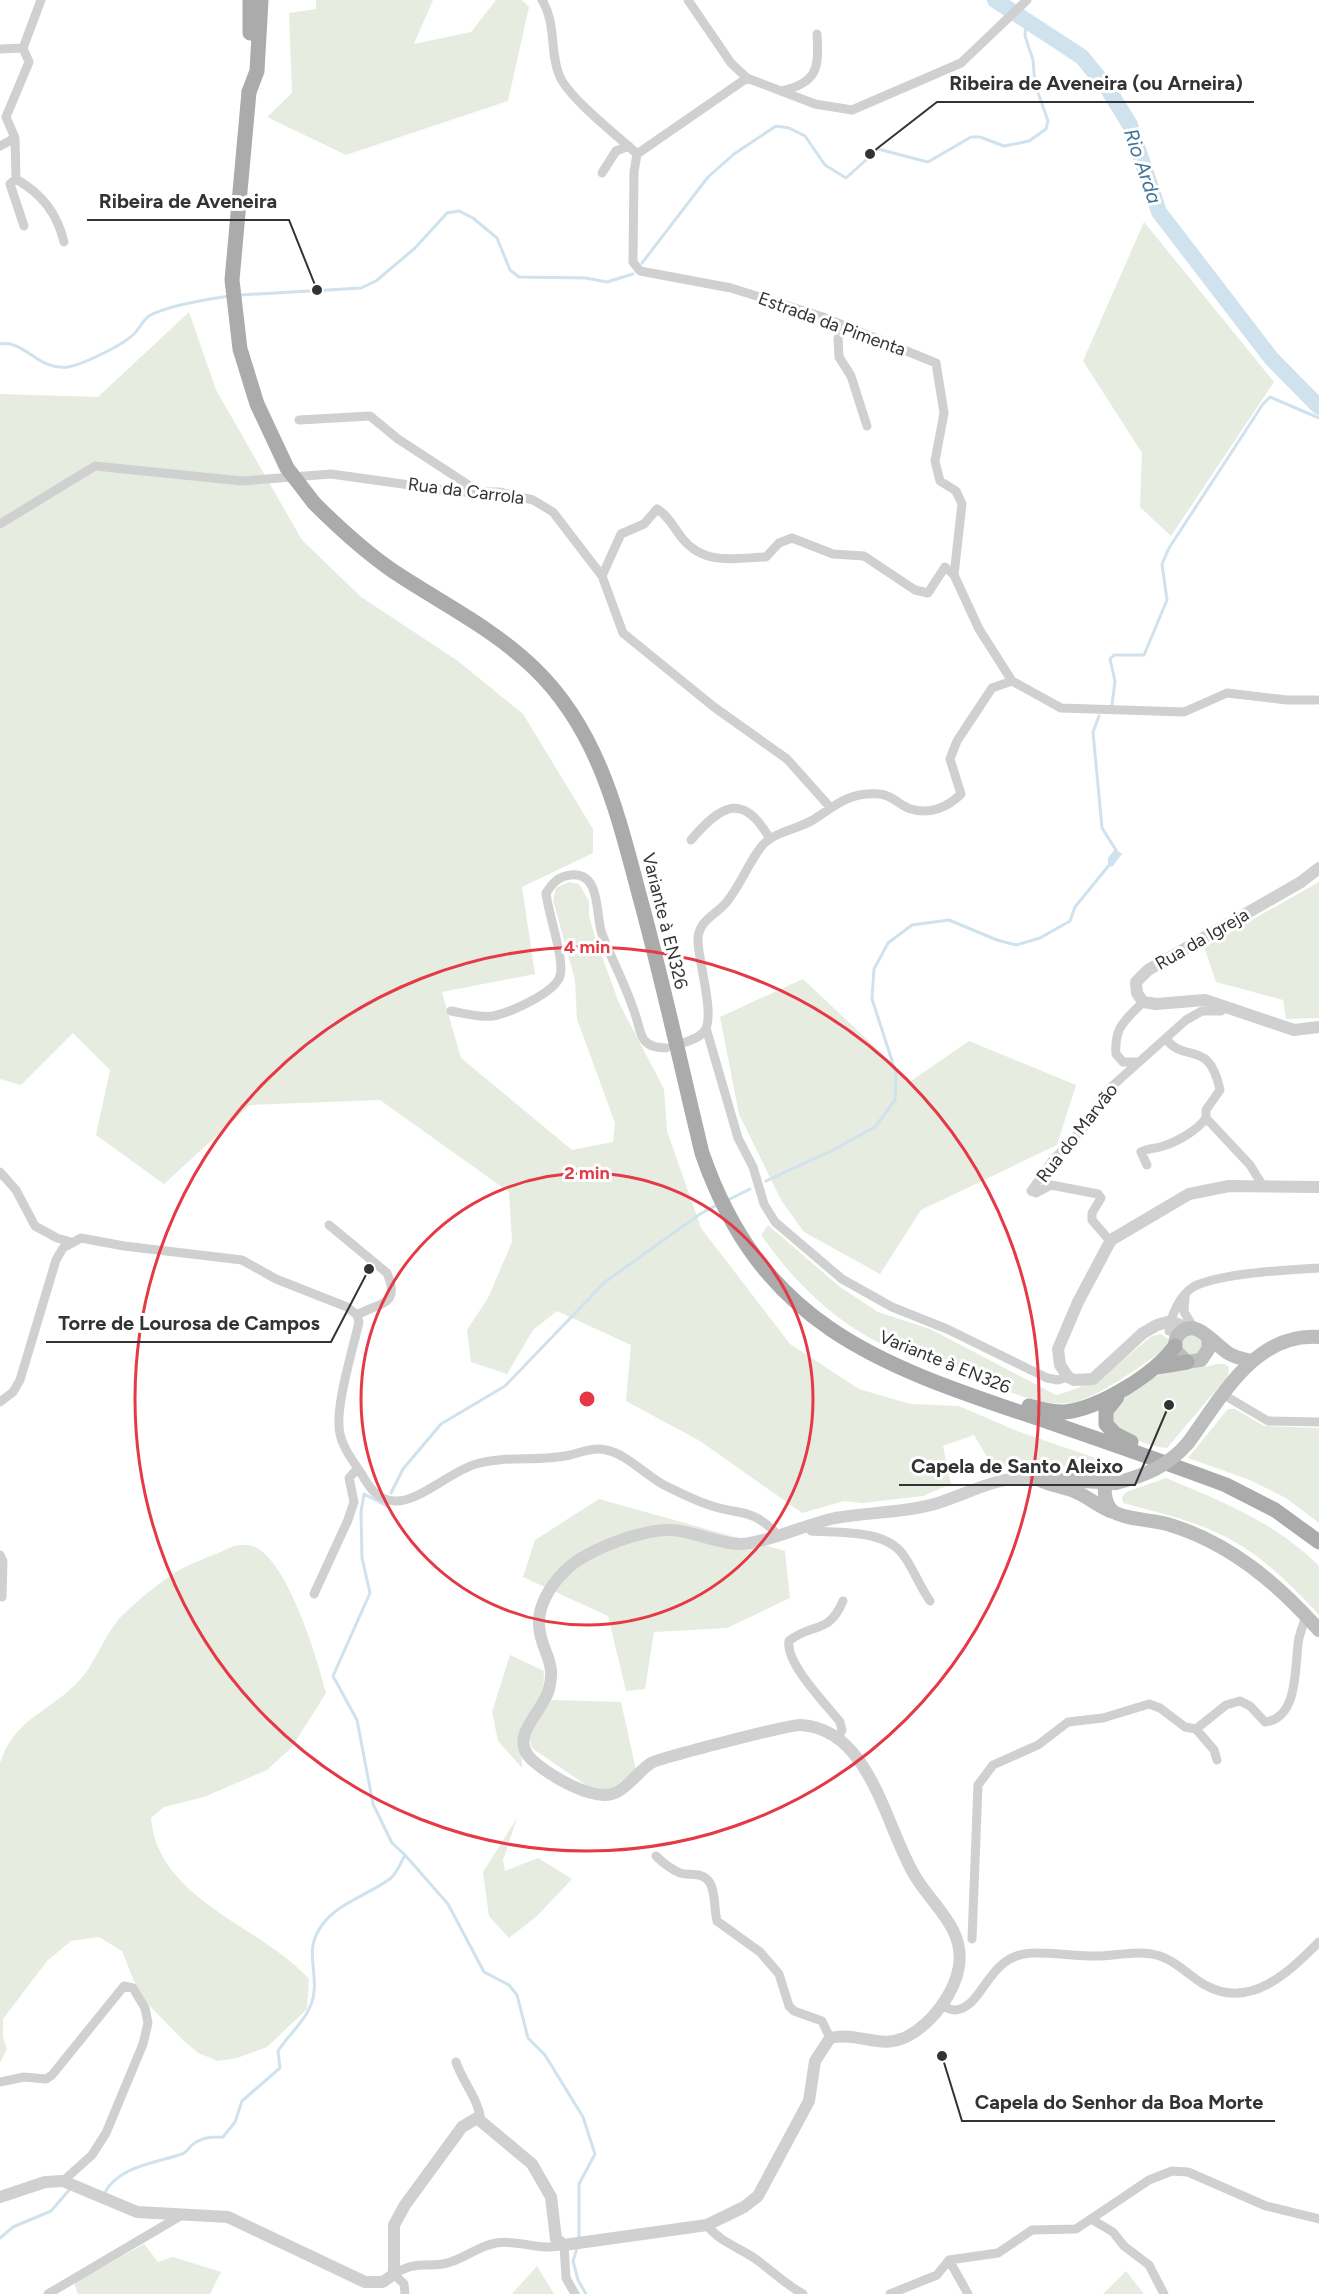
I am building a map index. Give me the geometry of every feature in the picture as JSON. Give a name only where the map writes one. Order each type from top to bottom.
[{"type":"main road","name":"Variante à EN326","points":[[250,0],[249,93],[232,280],[240,349],[257,404],[287,468],[314,503],[347,536],[365,550],[394,571],[487,629],[535,669],[564,702],[587,737],[616,806],[655,954],[702,1153],[725,1208],[760,1263],[787,1295],[830,1330],[905,1372],[1156,1458],[1226,1485],[1275,1510],[1319,1542]]},
{"type":"main road","name":"Variante à EN326","points":[[249,93],[256,71],[261,0]]},
{"type":"main road","points":[[256,71],[265,41],[267,0]]},
{"type":"main road","points":[[978,1398],[1014,1402],[1063,1412],[1094,1405],[1157,1366],[1179,1332]]},
{"type":"main road","points":[[1179,1332],[1208,1338],[1229,1354],[1251,1361]]},
{"type":"main road","points":[[1179,1332],[1178,1356],[1187,1362]]},
{"type":"main road","points":[[1036,1478],[1110,1483],[1149,1474],[1165,1466],[1188,1443],[1251,1361],[1294,1337],[1319,1337]]},
{"type":"main road","points":[[1204,1357],[1209,1348],[1208,1338]]},
{"type":"main road","points":[[1157,1366],[1196,1362],[1204,1357],[1229,1354]]},
{"type":"main road","points":[[1129,1384],[1106,1410],[1106,1424],[1115,1434],[1156,1458]]},
{"type":"main road","points":[[1036,1478],[1051,1486],[1076,1491],[1097,1506],[1113,1512],[1168,1524],[1206,1539],[1244,1559],[1306,1615],[1319,1630]]},
{"type":"main road","points":[[1110,1483],[1106,1503],[1113,1512]]},
{"type":"street","points":[[16,179],[15,138],[6,117],[29,62],[23,48],[41,0]]},
{"type":"street","points":[[542,0],[549,15],[560,77],[574,96],[637,154],[747,78]]},
{"type":"street","points":[[688,0],[731,63],[747,78],[814,104],[852,110],[961,63],[1024,3]]},
{"type":"street","points":[[781,91],[802,84],[813,75],[819,63],[817,34]]},
{"type":"street","points":[[0,49],[23,48]]},
{"type":"street","points":[[0,146],[15,138]]},
{"type":"street","points":[[602,173],[616,152],[628,146]]},
{"type":"street","name":"Estrada da Pimenta","points":[[637,154],[634,172],[633,262],[640,271],[731,288],[842,325],[936,363],[944,413],[935,461],[940,481],[956,491],[962,504],[954,575]]},
{"type":"street","points":[[16,179],[10,184],[24,226]]},
{"type":"street","points":[[16,179],[31,188],[55,214],[64,242]]},
{"type":"street","points":[[842,325],[838,339],[838,357],[851,376],[867,426]]},
{"type":"street","points":[[299,420],[370,416],[398,439],[470,486],[474,492]]},
{"type":"street","name":"Rua da Carrola","points":[[0,524],[95,466],[242,481],[253,478],[331,474],[474,492],[499,492],[533,500],[552,512],[602,576],[623,633],[714,707],[787,759],[829,806]]},
{"type":"street","points":[[602,576],[621,534],[644,524],[657,509],[666,514],[683,540],[705,555],[723,561],[766,556],[779,543],[792,538],[833,554],[864,556],[889,574],[928,593],[945,567],[954,575],[979,628],[1012,681],[1061,708],[1184,712],[1227,693],[1287,700],[1319,700]]},
{"type":"street","points":[[1012,681],[992,688],[957,741],[950,759],[961,794],[952,803],[936,810],[912,809],[882,794],[858,794],[829,806],[812,820],[770,839],[760,848],[723,905],[702,925],[697,939],[708,1007],[706,1028],[738,1138],[753,1167],[764,1204],[775,1222],[842,1279],[892,1307],[947,1329],[1047,1378],[1058,1380],[1068,1377]]},
{"type":"street","points":[[691,840],[722,809],[736,806],[745,810],[762,825],[770,839]]},
{"type":"street","name":"Rua da Igreja","points":[[1143,1002],[1137,993],[1136,982],[1148,970],[1301,882],[1319,868]]},
{"type":"street","points":[[451,1011],[491,1016],[531,1000],[553,987],[560,976],[560,963],[546,894],[561,877],[573,874],[585,879],[593,887],[602,933],[630,994],[645,1042],[655,1047],[666,1048]]},
{"type":"street","points":[[1139,1062],[1123,1062],[1116,1054],[1115,1039],[1117,1031],[1126,1019],[1143,1002],[1156,1005],[1204,1000],[1294,1030],[1319,1028]]},
{"type":"street","name":"Rua do Marvão","points":[[1110,1241],[1092,1220],[1092,1213],[1101,1198],[1098,1194],[1051,1185],[1036,1193],[1031,1191],[1052,1161],[1085,1126],[1110,1088],[1186,1020],[1202,1011],[1221,1011],[1225,1007]]},
{"type":"street","points":[[686,1042],[702,1034],[706,1028]]},
{"type":"street","points":[[1166,1039],[1171,1046],[1202,1055],[1212,1066],[1220,1090],[1206,1110],[1206,1118],[1250,1164],[1263,1186]]},
{"type":"street","points":[[1147,1165],[1141,1152],[1147,1148],[1160,1148],[1185,1135],[1206,1118]]},
{"type":"street","points":[[0,1172],[16,1190],[35,1226],[57,1238],[71,1242]]},
{"type":"street","points":[[1179,1332],[1151,1328],[1093,1379],[1074,1380],[1068,1377],[1060,1365],[1058,1349],[1078,1302],[1110,1241],[1189,1194],[1229,1186],[1319,1187]]},
{"type":"street","points":[[329,1225],[387,1273],[390,1281],[393,1292],[390,1299],[357,1316]]},
{"type":"street","points":[[0,1402],[13,1392],[20,1380],[56,1260],[71,1242],[81,1238],[124,1246],[242,1260],[276,1279],[347,1307],[357,1316],[359,1322],[340,1409],[339,1431],[372,1491],[395,1502],[414,1497],[458,1469],[486,1461],[532,1461],[595,1449],[607,1450],[662,1484],[690,1497],[710,1505],[763,1519],[778,1535]]},
{"type":"street","points":[[1179,1332],[1185,1295],[1194,1287],[1238,1276],[1319,1268]]},
{"type":"street","points":[[1179,1332],[1185,1295]]},
{"type":"street","points":[[1224,1395],[1268,1421],[1319,1422]]},
{"type":"street","points":[[314,1594],[348,1520],[354,1502],[349,1478],[358,1468]]},
{"type":"street","points":[[0,2197],[45,2182],[63,2181],[137,2212],[228,2217],[365,2282],[383,2282],[412,2264],[443,2264],[497,2243],[519,2242],[550,2249],[573,2243],[707,2225],[744,2207],[758,2196],[809,2100],[815,2061],[830,2038],[844,2035],[891,2044],[913,2033],[942,2006],[959,1966],[958,1944],[950,1922],[916,1878],[878,1792],[865,1769],[826,1731],[799,1724],[653,1762],[616,1792],[602,1796],[587,1794],[530,1758],[523,1744],[524,1731],[548,1696],[554,1673],[539,1625],[546,1594],[565,1569],[601,1548],[649,1533],[670,1530],[746,1545],[834,1519],[935,1504],[995,1480],[1036,1478]]},
{"type":"street","points":[[807,1526],[811,1532],[857,1534],[881,1538],[894,1545],[903,1554],[930,1601]]},
{"type":"street","points":[[0,1555],[3,1561],[2,1597]]},
{"type":"street","points":[[837,1740],[842,1730],[840,1722],[793,1662],[787,1649],[789,1641],[796,1635],[811,1632],[836,1617],[843,1601]]},
{"type":"street","points":[[1196,1729],[1226,1705],[1240,1701],[1250,1706],[1265,1722],[1273,1721],[1284,1714],[1296,1672],[1299,1638],[1306,1615]]},
{"type":"street","points":[[972,1940],[978,1785],[993,1765],[1038,1745],[1068,1722],[1103,1718],[1149,1704],[1160,1708],[1185,1727],[1196,1729],[1214,1750],[1217,1760]]},
{"type":"street","points":[[656,1856],[683,1874],[694,1873],[706,1878],[711,1886],[717,1922],[759,1952],[783,1982],[789,2006],[794,2011],[822,2021],[830,2038]]},
{"type":"street","points":[[942,2006],[955,2010],[969,2003],[999,1965],[1019,1953],[1158,1955],[1178,1964],[1204,1985],[1226,1994],[1250,1993],[1281,1976],[1319,1942]]},
{"type":"street","points":[[0,2082],[24,2077],[46,2079],[52,2075],[124,1986],[133,1988],[140,1996],[148,2023],[136,2062],[99,2145],[63,2181]]},
{"type":"street","points":[[456,2062],[461,2077],[475,2097],[481,2121]]},
{"type":"street","points":[[405,2294],[404,2284],[394,2274],[394,2225],[405,2205],[462,2127],[477,2118],[532,2164],[551,2197],[556,2239],[573,2243]]},
{"type":"street","points":[[890,2294],[937,2275],[950,2260],[998,2253],[1032,2230],[1076,2229],[1149,2180],[1172,2171],[1188,2172],[1266,2206],[1319,2219]]},
{"type":"street","points":[[48,2294],[184,2213]]},
{"type":"street","points":[[1091,2219],[1113,2232],[1124,2246],[1149,2265],[1164,2294]]},
{"type":"street","points":[[707,2225],[717,2238],[761,2262],[779,2280],[803,2294]]},
{"type":"street","points":[[573,2243],[566,2278],[575,2294]]},
{"type":"street","points":[[950,2260],[968,2294]]},
{"type":"shaded area","points":[[316,0],[433,0],[414,44],[471,32],[496,0],[522,0],[529,7],[508,101],[346,155],[267,117],[292,93],[289,13],[316,9]]},
{"type":"shaded area","points":[[1144,222],[1274,382],[1171,536],[1140,507],[1142,453],[1083,361]]},
{"type":"shaded area","points":[[189,312],[216,390],[302,540],[361,597],[458,661],[523,714],[593,829],[593,853],[522,887],[535,974],[442,992],[461,1058],[572,1150],[613,1142],[615,1123],[577,1019],[575,980],[553,900],[556,888],[569,882],[579,884],[589,901],[589,916],[595,937],[619,1003],[664,1089],[667,1131],[701,1228],[790,1344],[859,1389],[910,1404],[959,1406],[1017,1431],[1116,1465],[1119,1470],[1108,1474],[1030,1461],[994,1469],[974,1435],[943,1446],[951,1484],[923,1496],[862,1503],[844,1501],[802,1513],[700,1441],[626,1401],[631,1345],[557,1311],[533,1330],[507,1374],[471,1362],[467,1330],[488,1298],[512,1242],[509,1192],[380,1100],[250,1105],[164,1184],[96,1135],[110,1070],[73,1033],[21,1085],[0,1079],[0,394],[98,397]]},
{"type":"shaded area","points":[[1319,882],[1319,1018],[1286,1019],[1283,1000],[1216,982],[1204,947]]},
{"type":"shaded area","points":[[803,979],[911,1081],[969,1041],[1076,1085],[1057,1145],[921,1210],[880,1274],[804,1232],[781,1200],[739,1114],[720,1017]]},
{"type":"shaded area","points":[[768,1225],[840,1287],[878,1312],[930,1329],[1056,1395],[1071,1391],[1096,1379],[1152,1336],[1161,1334],[1168,1339],[1168,1347],[1120,1380],[1081,1400],[1058,1403],[1024,1397],[919,1359],[864,1335],[830,1311],[786,1267],[761,1235]]},
{"type":"shaded area","points":[[1189,1334],[1200,1336],[1204,1343],[1200,1353],[1189,1356],[1181,1348],[1181,1341]]},
{"type":"shaded area","points":[[1217,1364],[1229,1367],[1228,1376],[1167,1448],[1136,1439],[1110,1421],[1120,1404],[1150,1379],[1170,1372]]},
{"type":"shaded area","points":[[1228,1409],[1235,1409],[1264,1426],[1319,1428],[1319,1523],[1286,1498],[1250,1480],[1188,1458]]},
{"type":"shaded area","points":[[1166,1478],[1247,1514],[1267,1525],[1303,1551],[1319,1566],[1319,1615],[1275,1571],[1237,1543],[1212,1530],[1187,1521],[1123,1503],[1122,1497],[1126,1492]]},
{"type":"shaded area","points":[[599,1499],[785,1551],[790,1598],[727,1628],[654,1632],[645,1689],[626,1691],[608,1616],[523,1577],[535,1540]]},
{"type":"shaded area","points":[[248,1545],[257,1548],[269,1558],[280,1573],[291,1592],[309,1636],[326,1693],[292,1747],[267,1770],[204,1797],[164,1807],[151,1818],[158,1846],[172,1870],[191,1891],[288,1960],[309,1979],[307,2009],[267,2047],[237,2058],[218,2061],[198,2053],[140,1996],[122,1951],[99,1937],[71,1941],[47,1961],[3,2019],[3,2037],[7,2049],[0,2063],[0,1763],[6,1748],[22,1727],[82,1678],[115,1624],[137,1602],[183,1568],[234,1546]]},
{"type":"shaded area","points":[[510,1655],[544,1671],[543,1694],[521,1727],[522,1768],[498,1741],[492,1712]]},
{"type":"shaded area","points":[[552,1700],[621,1702],[636,1770],[608,1791],[593,1790],[532,1748],[528,1732]]},
{"type":"shaded area","points":[[517,1818],[503,1860],[505,1871],[538,1858],[572,1879],[537,1916],[509,1938],[489,1916],[483,1872]]},
{"type":"shaded area","points":[[144,2244],[158,2262],[173,2257],[221,2272],[210,2294],[78,2294],[74,2283]]},
{"type":"shaded area","points":[[537,2266],[554,2294],[512,2294]]},
{"type":"shaded area","points":[[1126,2271],[1144,2294],[1103,2294]]},
{"type":"water","points":[[1115,849],[1122,854],[1113,866],[1108,867],[1108,858]]},
{"type":"waterway","name":"Rio Arda","points":[[995,0],[1082,57],[1108,89],[1130,125],[1159,212],[1271,358],[1319,407]]},
{"type":"waterway","points":[[642,263],[708,177],[734,154],[776,126],[789,128],[805,136],[825,165],[846,178],[878,149],[928,162],[971,137],[980,137],[1004,146],[1029,141],[1046,129],[1048,121],[1035,84],[1033,60],[1025,36],[1026,20]]},
{"type":"waterway","points":[[240,295],[361,288],[376,281],[415,248],[447,213],[459,211],[473,218],[497,238],[510,270],[519,277],[586,278],[607,282],[633,274]]},
{"type":"waterway","points":[[0,344],[17,346],[48,364],[68,367],[113,348],[134,334],[149,316],[157,312],[189,303],[230,296]]},
{"type":"waterway","points":[[1112,705],[1115,681],[1110,659],[1114,655],[1144,655],[1167,600],[1162,564],[1169,548],[1263,404],[1270,397],[1319,418]]},
{"type":"waterway","points":[[1099,716],[1093,732],[1102,828],[1116,850]]},
{"type":"waterway","points":[[766,1181],[833,1150],[875,1127],[895,1100],[896,1073],[872,999],[874,969],[888,943],[912,925],[949,920],[997,940],[1016,945],[1040,938],[1070,921],[1075,907],[1110,864]]},
{"type":"waterway","points":[[730,1199],[750,1189]]},
{"type":"waterway","points":[[391,1493],[403,1469],[441,1424],[505,1386],[605,1282],[700,1214],[715,1206]]},
{"type":"waterway","points":[[389,1507],[364,1494],[361,1512],[362,1558],[370,1593],[333,1676],[357,1720],[373,1804],[392,1843],[448,1904],[484,1972],[509,1985],[517,1995],[528,2038],[545,2055],[583,2117],[595,2154],[579,2184],[579,2239]]},
{"type":"waterway","points":[[104,2194],[118,2177],[128,2171],[186,2152],[192,2145],[203,2139],[223,2137],[235,2122],[242,2101],[280,2068],[278,2051],[309,2009],[314,1992],[312,1951],[322,1925],[337,1910],[391,1878],[405,1855]]},
{"type":"waterway","points":[[0,2238],[13,2227],[51,2211],[70,2189]]},
{"type":"waterway","points":[[578,2245],[573,2261],[578,2280],[586,2294]]},
{"type":"place","name":"Ribeira de Aveneira (ou Arneira)","points":[[870,154]]},
{"type":"place","name":"Ribeira de Aveneira","points":[[317,290]]},
{"type":"place","name":"Torre de Lourosa de Campos","points":[[369,1269]]},
{"type":"place","name":"Capela de Santo Aleixo","points":[[1169,1405]]},
{"type":"place","name":"Capela do Senhor da Boa Morte","points":[[942,2056]]}]
